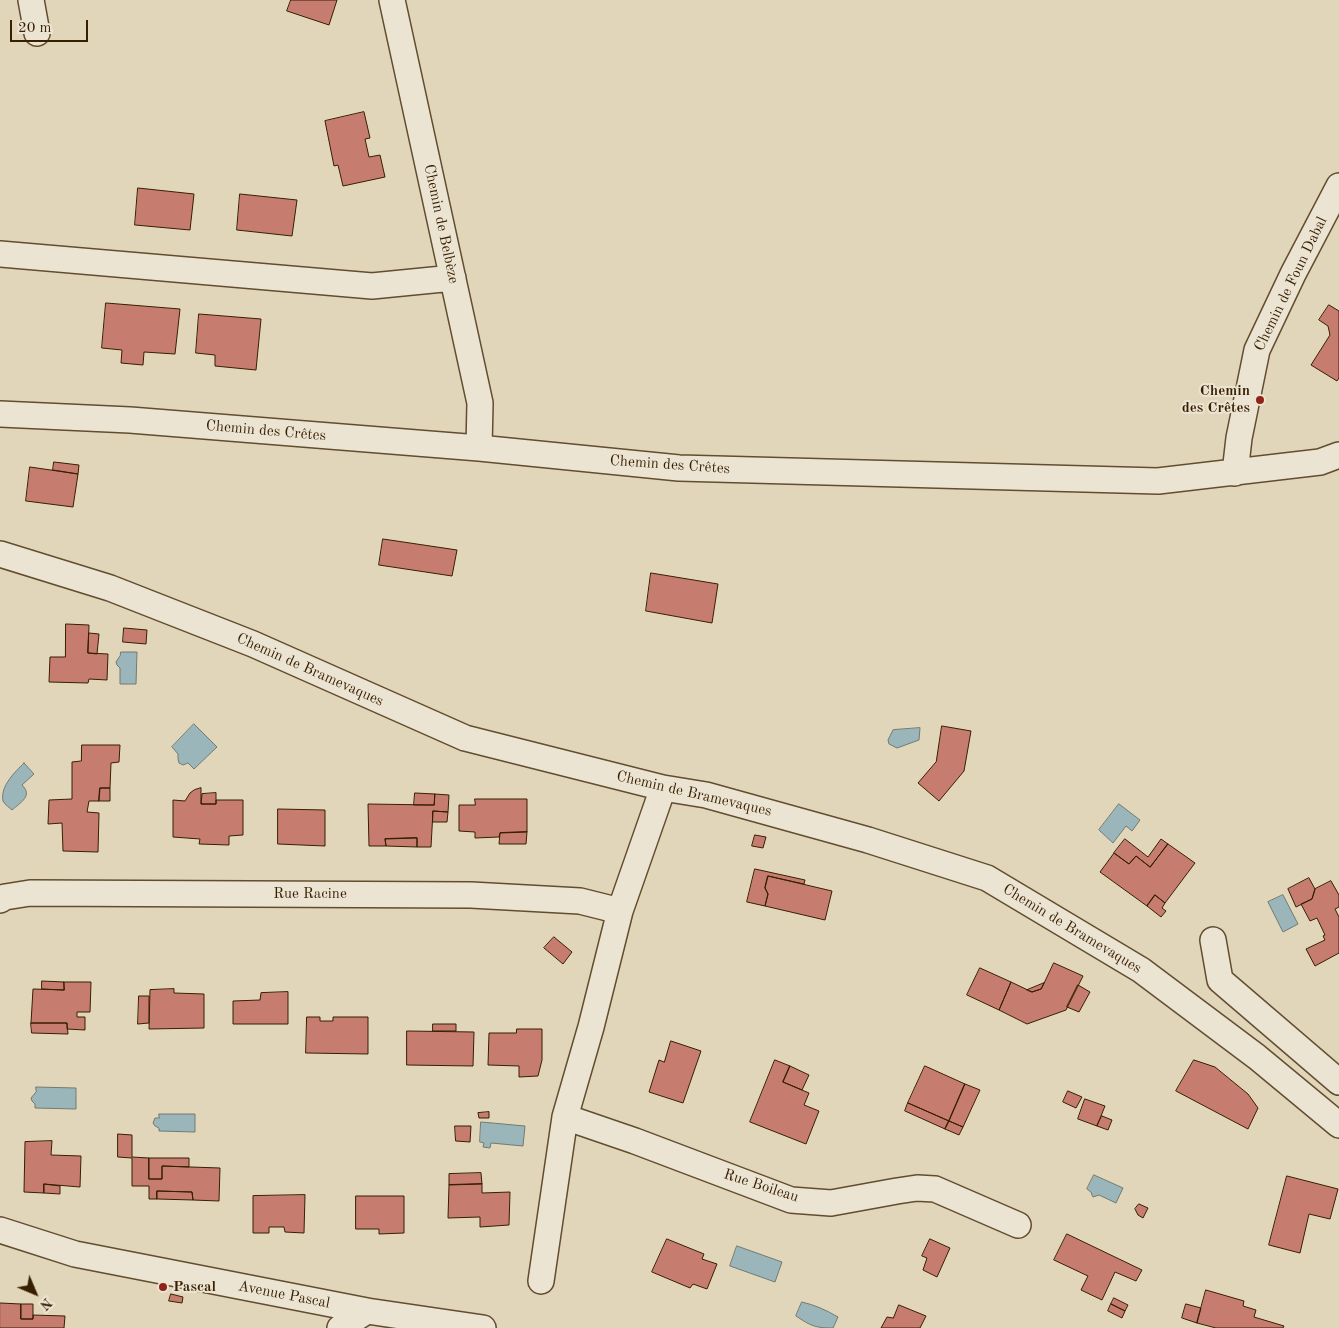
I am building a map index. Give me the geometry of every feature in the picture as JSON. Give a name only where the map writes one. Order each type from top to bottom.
[{"type":"street","points":[[31,0],[37,33]]},
{"type":"street","name":"Chemin de Belbèze","points":[[392,0],[480,403],[480,448]]},
{"type":"street","name":"Chemin de Foun Dabal","points":[[1235,473],[1239,438],[1257,350],[1293,274],[1339,186]]},
{"type":"street","points":[[0,254],[372,286],[453,278]]},
{"type":"street","name":"Chemin des Crêtes","points":[[0,414],[130,420],[480,448],[679,468],[1158,481],[1320,462],[1339,455]]},
{"type":"street","name":"Chemin de Bramevaques","points":[[0,554],[110,588],[253,644],[465,738],[663,788],[716,797],[868,840],[986,878],[1141,970],[1257,1056],[1339,1125]]},
{"type":"street","points":[[541,1281],[565,1117],[591,1027],[620,911],[663,788]]},
{"type":"street","name":"Rue Racine","points":[[0,900],[5,897],[30,893],[471,895],[580,901],[620,911]]},
{"type":"street","points":[[1213,940],[1220,980],[1339,1082]]},
{"type":"street","name":"Rue Boileau","points":[[565,1117],[635,1141],[791,1200],[831,1203],[917,1188],[935,1189],[1018,1225]]},
{"type":"street","name":"Avenue Pascal","points":[[0,1230],[75,1254],[367,1311],[483,1328]]},
{"type":"street","points":[[340,1328],[367,1311]]},
{"type":"water","points":[[121,652],[137,652],[136,684],[120,684],[120,668],[116,662]]},
{"type":"water","points":[[194,724],[217,747],[194,769],[188,763],[183,765],[179,763],[178,754],[172,747]]},
{"type":"water","points":[[920,728],[919,740],[897,748],[889,744],[888,740],[893,730]]},
{"type":"water","points":[[24,763],[34,774],[22,785],[26,796],[12,810],[3,801],[4,790],[9,780]]},
{"type":"water","points":[[1119,804],[1140,820],[1132,831],[1126,826],[1113,843],[1099,830]]},
{"type":"water","points":[[1283,895],[1298,924],[1283,932],[1268,902]]},
{"type":"water","points":[[36,1087],[76,1088],[76,1109],[35,1108],[31,1098],[36,1092]]},
{"type":"water","points":[[159,1114],[195,1114],[195,1132],[159,1131],[159,1128],[153,1123],[155,1118],[159,1118]]},
{"type":"water","points":[[481,1122],[525,1126],[523,1146],[491,1143],[490,1148],[483,1147],[484,1143],[480,1142]]},
{"type":"water","points":[[1094,1175],[1123,1188],[1116,1203],[1099,1195],[1093,1197],[1087,1189]]},
{"type":"water","points":[[737,1246],[782,1262],[775,1282],[730,1266]]},
{"type":"water","points":[[802,1302],[838,1317],[833,1328],[813,1326],[796,1316]]},
{"type":"building","points":[[291,0],[337,0],[329,25],[287,11]]},
{"type":"building","points":[[364,112],[370,138],[365,139],[369,157],[380,155],[385,177],[343,186],[338,165],[334,166],[325,121]]},
{"type":"building","points":[[138,188],[194,194],[190,230],[135,225]]},
{"type":"building","points":[[240,194],[297,200],[292,236],[237,230]]},
{"type":"building","points":[[106,303],[180,309],[175,354],[144,352],[143,365],[121,363],[122,350],[102,348]]},
{"type":"building","points":[[1329,305],[1339,311],[1339,378],[1337,381],[1311,365],[1330,335],[1328,326],[1319,320]]},
{"type":"building","points":[[199,314],[261,319],[256,370],[215,366],[215,355],[196,353]]},
{"type":"building","points":[[54,462],[79,465],[78,474],[53,470]]},
{"type":"building","points":[[30,467],[78,474],[73,507],[26,501]]},
{"type":"building","points":[[383,539],[457,550],[452,576],[379,565]]},
{"type":"building","points":[[651,573],[718,584],[712,623],[646,611]]},
{"type":"building","points":[[66,624],[89,625],[88,653],[108,654],[107,680],[89,679],[88,683],[49,682],[50,657],[65,657]]},
{"type":"building","points":[[124,628],[147,630],[146,644],[123,642]]},
{"type":"building","points":[[89,633],[99,634],[97,654],[88,653]]},
{"type":"building","points":[[942,726],[971,731],[964,771],[939,801],[918,783],[936,762]]},
{"type":"building","points":[[82,745],[120,745],[119,762],[111,763],[110,788],[100,788],[99,801],[89,801],[87,812],[99,813],[98,852],[63,851],[62,823],[48,824],[49,800],[72,799],[72,762],[81,761]]},
{"type":"building","points":[[100,788],[110,788],[110,801],[99,801]]},
{"type":"building","points":[[201,788],[201,804],[216,804],[216,800],[243,800],[243,835],[229,836],[229,845],[199,844],[200,839],[173,837],[173,800],[185,801],[190,793]]},
{"type":"building","points":[[216,793],[216,804],[201,804],[202,794]]},
{"type":"building","points":[[415,793],[435,794],[434,805],[414,805]]},
{"type":"building","points":[[435,794],[449,795],[448,812],[433,811],[431,847],[417,847],[417,838],[385,839],[386,846],[369,846],[368,804],[434,805]]},
{"type":"building","points":[[475,799],[527,799],[527,832],[500,833],[499,837],[475,838],[475,832],[459,831],[459,805],[475,805]]},
{"type":"building","points":[[278,809],[325,810],[325,846],[278,844]]},
{"type":"building","points":[[433,811],[448,812],[447,822],[433,822]]},
{"type":"building","points":[[527,832],[526,844],[499,844],[500,833]]},
{"type":"building","points":[[755,835],[766,837],[763,848],[752,846]]},
{"type":"building","points":[[417,838],[417,847],[386,846],[385,839]]},
{"type":"building","points":[[1125,839],[1148,857],[1161,839],[1168,844],[1150,867],[1136,856],[1129,864],[1114,853]]},
{"type":"building","points":[[1168,844],[1195,863],[1165,903],[1155,895],[1147,906],[1100,872],[1114,853],[1129,864],[1136,856],[1150,867]]},
{"type":"building","points":[[755,869],[805,880],[804,884],[768,876],[765,888],[768,894],[765,906],[747,902]]},
{"type":"building","points":[[768,876],[832,891],[825,920],[765,906],[768,894],[765,888]]},
{"type":"building","points":[[1309,878],[1315,889],[1312,899],[1296,907],[1288,889]]},
{"type":"building","points":[[1331,881],[1339,895],[1339,907],[1335,909],[1339,917],[1339,953],[1315,966],[1306,949],[1325,940],[1323,936],[1325,935],[1317,918],[1310,921],[1301,904],[1312,899],[1315,889]]},
{"type":"building","points":[[1155,895],[1165,903],[1162,908],[1166,911],[1161,917],[1147,906]]},
{"type":"building","points":[[554,937],[572,952],[563,964],[544,948]]},
{"type":"building","points":[[1054,963],[1083,976],[1066,1010],[1027,1024],[999,1010],[1011,982],[1032,992],[1041,989]]},
{"type":"building","points":[[980,968],[1011,982],[999,1010],[967,995]]},
{"type":"building","points":[[42,981],[64,982],[64,990],[42,989]]},
{"type":"building","points":[[64,982],[91,982],[90,1012],[77,1012],[77,1017],[85,1017],[85,1030],[67,1029],[67,1023],[31,1023],[33,989],[64,990]]},
{"type":"building","points":[[1044,983],[1041,989],[1032,992],[1027,990]]},
{"type":"building","points":[[1078,985],[1090,992],[1079,1012],[1067,1007]]},
{"type":"building","points":[[174,989],[174,993],[204,994],[204,1028],[149,1029],[150,990]]},
{"type":"building","points":[[288,992],[288,1024],[233,1024],[233,1001],[260,1000],[261,993]]},
{"type":"building","points":[[139,996],[149,996],[149,1023],[138,1024]]},
{"type":"building","points":[[307,1017],[320,1017],[320,1021],[333,1021],[333,1017],[368,1017],[368,1054],[306,1053]]},
{"type":"building","points":[[31,1023],[67,1023],[68,1034],[32,1033]]},
{"type":"building","points":[[433,1024],[456,1024],[456,1031],[433,1031]]},
{"type":"building","points":[[517,1029],[542,1029],[542,1060],[538,1076],[519,1077],[519,1066],[488,1065],[489,1033],[516,1033]]},
{"type":"building","points":[[407,1031],[474,1032],[473,1066],[407,1065]]},
{"type":"building","points":[[671,1041],[701,1051],[683,1103],[649,1092],[659,1060],[664,1062]]},
{"type":"building","points":[[775,1060],[790,1066],[783,1082],[809,1093],[804,1105],[819,1111],[806,1144],[750,1122]]},
{"type":"building","points":[[1194,1060],[1215,1067],[1248,1094],[1258,1108],[1248,1129],[1176,1091]]},
{"type":"building","points":[[790,1066],[809,1075],[802,1090],[783,1082]]},
{"type":"building","points":[[925,1066],[965,1084],[949,1121],[908,1103]]},
{"type":"building","points":[[965,1084],[980,1090],[963,1127],[949,1121]]},
{"type":"building","points":[[1068,1091],[1082,1097],[1076,1108],[1063,1102]]},
{"type":"building","points":[[1085,1099],[1105,1106],[1097,1126],[1078,1119]]},
{"type":"building","points":[[908,1103],[949,1121],[945,1129],[905,1111]]},
{"type":"building","points":[[489,1112],[489,1118],[479,1118],[478,1113]]},
{"type":"building","points":[[1102,1116],[1112,1120],[1108,1130],[1097,1126]]},
{"type":"building","points":[[949,1121],[963,1127],[959,1135],[945,1129]]},
{"type":"building","points":[[455,1126],[471,1126],[470,1142],[456,1141]]},
{"type":"building","points":[[118,1134],[132,1135],[132,1157],[149,1158],[149,1179],[162,1179],[162,1166],[220,1168],[219,1201],[193,1200],[192,1192],[157,1191],[157,1199],[149,1199],[149,1186],[132,1186],[132,1158],[118,1157]]},
{"type":"building","points":[[52,1141],[51,1155],[81,1156],[80,1187],[44,1184],[44,1193],[24,1192],[25,1142]]},
{"type":"building","points":[[149,1158],[189,1158],[189,1167],[162,1166],[162,1179],[149,1179]]},
{"type":"building","points":[[481,1173],[482,1184],[449,1185],[449,1174]]},
{"type":"building","points":[[1287,1176],[1338,1189],[1330,1219],[1309,1214],[1300,1253],[1269,1245]]},
{"type":"building","points":[[44,1184],[60,1186],[60,1194],[44,1193]]},
{"type":"building","points":[[482,1184],[482,1193],[510,1192],[509,1225],[480,1227],[480,1217],[448,1218],[449,1185]]},
{"type":"building","points":[[157,1191],[192,1192],[193,1200],[157,1199]]},
{"type":"building","points":[[305,1195],[304,1233],[285,1232],[284,1227],[269,1227],[269,1233],[253,1233],[253,1196]]},
{"type":"building","points":[[356,1196],[404,1196],[404,1233],[379,1234],[379,1229],[356,1229]]},
{"type":"building","points":[[1139,1204],[1148,1208],[1143,1218],[1138,1215],[1135,1209]]},
{"type":"building","points":[[1067,1234],[1142,1270],[1136,1281],[1115,1272],[1102,1300],[1081,1290],[1088,1276],[1054,1260]]},
{"type":"building","points":[[667,1239],[704,1254],[702,1259],[717,1264],[707,1289],[693,1284],[690,1288],[652,1272]]},
{"type":"building","points":[[930,1239],[950,1248],[937,1277],[923,1270],[927,1258],[922,1256]]},
{"type":"building","points":[[1206,1290],[1244,1301],[1243,1306],[1256,1310],[1254,1317],[1284,1326],[1283,1328],[1216,1328],[1197,1323]]},
{"type":"building","points":[[171,1294],[183,1297],[182,1303],[169,1301]]},
{"type":"building","points":[[1114,1298],[1128,1305],[1125,1311],[1111,1304]]},
{"type":"building","points":[[0,1303],[21,1304],[21,1319],[33,1319],[33,1315],[65,1316],[64,1328],[0,1328]]},
{"type":"building","points":[[21,1304],[33,1304],[33,1319],[21,1319]]},
{"type":"building","points":[[1111,1304],[1125,1311],[1122,1318],[1108,1311]]},
{"type":"building","points":[[1186,1304],[1201,1308],[1197,1323],[1182,1318]]},
{"type":"building","points":[[899,1305],[926,1316],[920,1328],[881,1328],[887,1317],[893,1318]]},
{"type":"place","name":"Chemin des Crêtes","points":[[1260,400]]},
{"type":"place","name":"Pascal","points":[[163,1287]]}]
